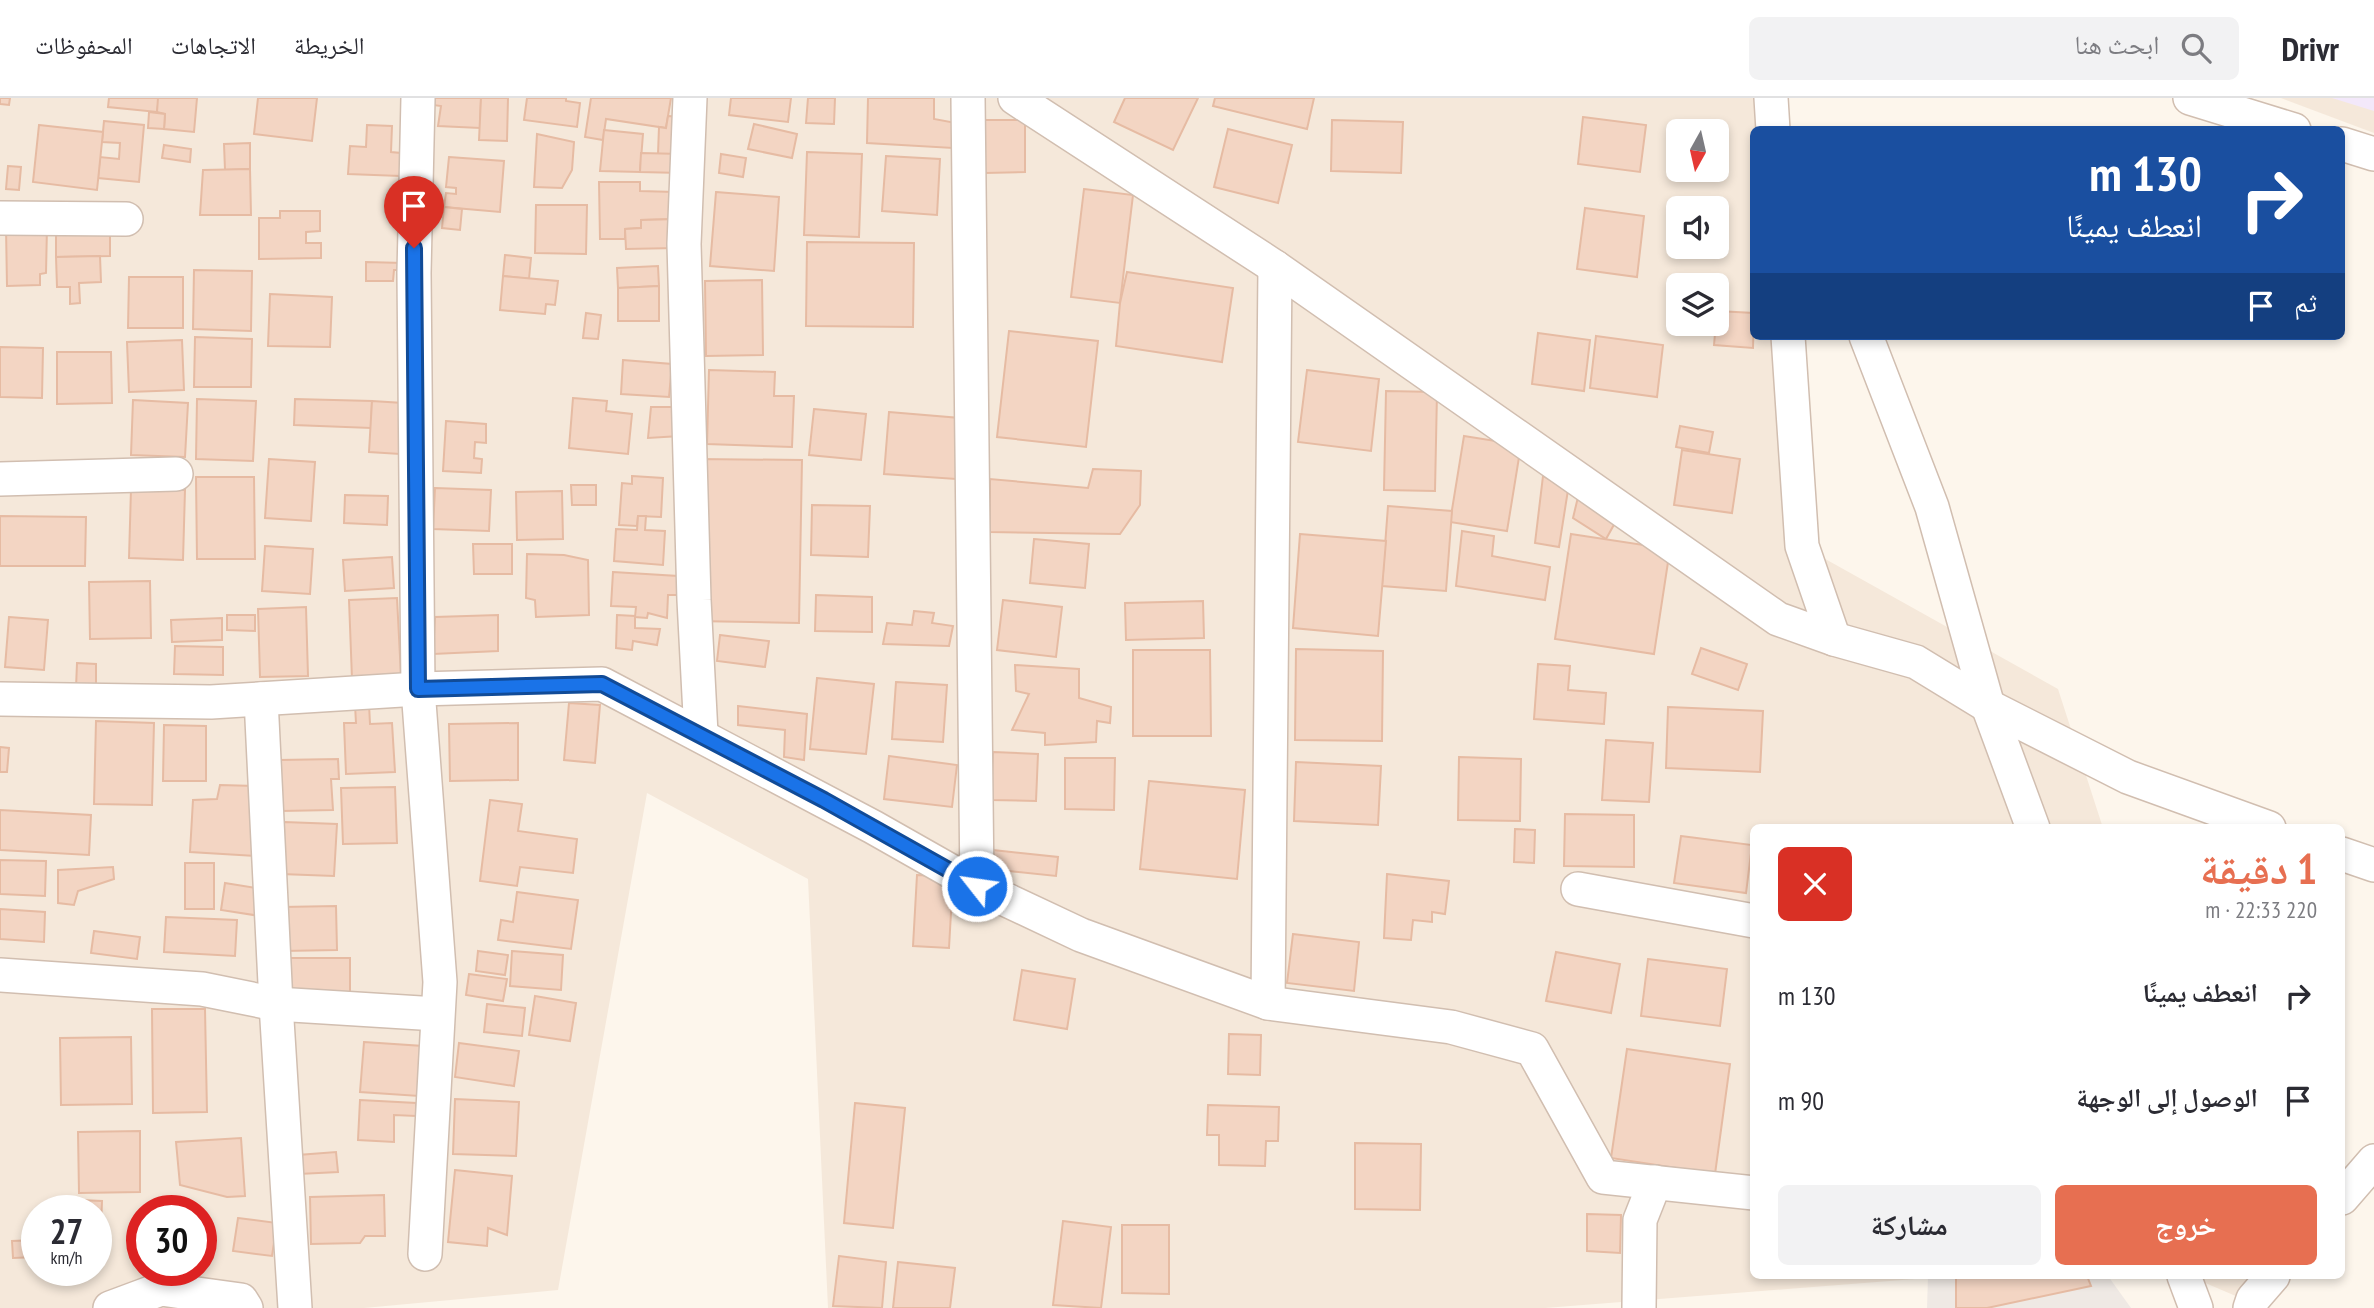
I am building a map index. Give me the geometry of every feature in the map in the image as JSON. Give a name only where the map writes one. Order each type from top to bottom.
[{"type":"street","points":[[418,98],[414,273],[418,689],[440,982],[425,1254]]},
{"type":"street","points":[[690,98],[684,244],[694,600],[701,734]]},
{"type":"street","points":[[968,98],[977,886]]},
{"type":"street","points":[[1015,98],[1275,267],[1778,619],[1834,639],[1916,662],[1988,706],[2128,777],[2258,824]]},
{"type":"street","points":[[1771,98],[1773,126]]},
{"type":"street","points":[[2190,98],[2281,126]]},
{"type":"street","points":[[2345,145],[2374,154]]},
{"type":"street","points":[[0,218],[126,219]]},
{"type":"street","points":[[1268,1003],[1275,267]]},
{"type":"street","points":[[1788,340],[1802,546],[1834,639]]},
{"type":"street","points":[[1868,340],[1932,507],[1988,706],[2032,824]]},
{"type":"street","points":[[0,479],[176,474]]},
{"type":"street","points":[[0,699],[211,702],[418,689],[602,684],[701,734],[977,886],[1081,935],[1268,1003],[1451,1027],[1532,1049],[1603,1177],[1750,1193]]},
{"type":"street","points":[[261,699],[295,1308]]},
{"type":"street","points":[[2345,854],[2374,865]]},
{"type":"street","points":[[1578,889],[1750,920]]},
{"type":"street","points":[[0,975],[202,989],[276,1004],[437,1014]]},
{"type":"street","points":[[2345,1195],[2374,1161]]},
{"type":"street","points":[[1639,1308],[1640,1220],[1655,1182]]},
{"type":"street","points":[[2185,1279],[2196,1308]]},
{"type":"street","points":[[2250,1308],[2253,1299],[2270,1279]]},
{"type":"street","points":[[110,1308],[161,1289],[241,1300],[246,1308]]},
{"type":"shaded area","points":[[0,98],[1785,98],[1780,126],[1750,126],[1750,340],[1788,340],[1802,546],[2058,689],[2102,824],[1750,824],[1750,1279],[1915,1279],[1545,1308],[828,1308],[808,879],[647,793],[558,1290],[364,1308],[0,1308]]},
{"type":"shaded area","points":[[2281,98],[2374,98],[2374,133]]},
{"type":"shaded area","points":[[2332,98],[2374,98],[2374,111]]},
{"type":"shaded area","points":[[1928,1279],[2110,1279],[2131,1308],[1927,1308]]},
{"type":"shaded area","points":[[2196,1279],[2250,1279],[2259,1306]]},
{"type":"building","points":[[0,98],[10,98],[9,105],[0,104]]},
{"type":"building","points":[[109,98],[159,98],[157,112],[108,107]]},
{"type":"building","points":[[158,98],[197,98],[194,132],[164,129],[165,114],[157,112]]},
{"type":"building","points":[[258,98],[317,98],[312,141],[254,134]]},
{"type":"building","points":[[434,98],[481,98],[480,128],[438,126],[441,106],[433,105]]},
{"type":"building","points":[[481,98],[508,98],[507,141],[479,140]]},
{"type":"building","points":[[527,98],[566,98],[566,101],[580,103],[577,127],[524,120]]},
{"type":"building","points":[[591,98],[671,98],[666,128],[606,119],[603,140],[585,137]]},
{"type":"building","points":[[731,98],[791,98],[788,122],[729,115]]},
{"type":"building","points":[[808,98],[835,98],[834,124],[806,123]]},
{"type":"building","points":[[868,98],[934,98],[934,119],[956,123],[953,148],[867,143]]},
{"type":"building","points":[[1125,98],[1198,98],[1173,150],[1114,122]]},
{"type":"building","points":[[1215,98],[1314,98],[1307,129],[1213,106]]},
{"type":"building","points":[[149,112],[165,114],[164,129],[148,128]]},
{"type":"building","points":[[668,116],[682,117],[681,154],[658,154],[659,127],[666,128]]},
{"type":"building","points":[[1583,117],[1646,125],[1640,172],[1578,164]]},
{"type":"building","points":[[985,120],[1025,120],[1025,172],[985,173]]},
{"type":"building","points":[[1332,120],[1403,122],[1401,173],[1331,171]]},
{"type":"building","points":[[104,121],[144,125],[139,182],[98,178],[100,157],[119,159],[120,143],[102,142]]},
{"type":"building","points":[[754,124],[797,134],[792,158],[748,149]]},
{"type":"building","points":[[39,125],[103,132],[97,190],[33,182]]},
{"type":"building","points":[[367,125],[392,126],[391,152],[401,153],[400,176],[348,174],[350,146],[366,147]]},
{"type":"building","points":[[1228,129],[1292,145],[1278,203],[1214,187]]},
{"type":"building","points":[[604,130],[643,134],[640,172],[600,171]]},
{"type":"building","points":[[537,134],[574,142],[572,170],[562,188],[534,187]]},
{"type":"building","points":[[250,143],[250,169],[225,170],[224,144]]},
{"type":"building","points":[[164,145],[191,149],[190,162],[162,158]]},
{"type":"building","points":[[807,152],[862,154],[859,237],[804,235]]},
{"type":"building","points":[[641,153],[681,154],[681,173],[640,172]]},
{"type":"building","points":[[721,154],[746,158],[743,177],[719,173]]},
{"type":"building","points":[[886,156],[940,159],[937,215],[882,211]]},
{"type":"building","points":[[449,157],[504,161],[500,212],[444,207],[446,193],[456,194],[456,188],[446,187]]},
{"type":"building","points":[[8,166],[21,167],[19,190],[6,189]]},
{"type":"building","points":[[250,169],[251,215],[200,215],[203,170]]},
{"type":"building","points":[[599,182],[640,182],[640,191],[675,192],[677,219],[641,220],[641,228],[625,229],[625,239],[600,239]]},
{"type":"building","points":[[1084,189],[1133,195],[1120,303],[1071,297]]},
{"type":"building","points":[[716,192],[779,197],[774,271],[710,266]]},
{"type":"building","points":[[536,205],[587,205],[586,254],[535,253]]},
{"type":"building","points":[[444,207],[462,209],[460,230],[442,228]]},
{"type":"building","points":[[1585,208],[1644,216],[1637,277],[1577,269]]},
{"type":"building","points":[[280,211],[320,211],[320,231],[306,232],[306,243],[321,243],[321,258],[259,259],[259,218],[280,218]]},
{"type":"building","points":[[677,219],[677,248],[626,249],[625,229],[641,228],[641,220]]},
{"type":"building","points":[[47,227],[46,273],[40,274],[40,285],[7,286],[6,228]]},
{"type":"building","points":[[56,227],[110,227],[110,256],[56,257]]},
{"type":"building","points":[[807,242],[914,243],[913,327],[806,326]]},
{"type":"building","points":[[505,255],[531,258],[529,279],[503,276]]},
{"type":"building","points":[[100,256],[101,282],[79,283],[80,303],[70,304],[70,287],[57,287],[56,257]]},
{"type":"building","points":[[366,262],[403,263],[403,270],[394,270],[393,281],[366,281]]},
{"type":"building","points":[[658,266],[659,286],[618,288],[617,268]]},
{"type":"building","points":[[194,270],[252,271],[251,331],[193,329]]},
{"type":"building","points":[[1127,272],[1233,288],[1222,362],[1116,346],[1120,303]]},
{"type":"building","points":[[503,276],[558,281],[555,305],[546,304],[545,314],[500,310]]},
{"type":"building","points":[[129,277],[183,277],[183,328],[128,328]]},
{"type":"building","points":[[762,280],[763,355],[706,356],[705,281]]},
{"type":"building","points":[[659,286],[659,321],[618,321],[618,288]]},
{"type":"building","points":[[270,294],[332,297],[330,347],[268,346]]},
{"type":"building","points":[[1729,312],[1750,313],[1750,340],[1753,340],[1753,348],[1714,345],[1715,336],[1729,336]]},
{"type":"building","points":[[586,313],[601,315],[598,339],[583,338]]},
{"type":"building","points":[[1009,331],[1098,341],[1086,447],[997,437]]},
{"type":"building","points":[[1538,333],[1590,340],[1584,391],[1532,384]]},
{"type":"building","points":[[1596,336],[1663,345],[1657,397],[1590,388]]},
{"type":"building","points":[[195,337],[252,339],[251,387],[194,387]]},
{"type":"building","points":[[182,340],[184,390],[129,392],[127,342]]},
{"type":"building","points":[[0,347],[43,348],[42,398],[0,397]]},
{"type":"building","points":[[57,352],[111,352],[112,403],[57,404]]},
{"type":"building","points":[[623,360],[672,364],[669,397],[621,394]]},
{"type":"building","points":[[709,370],[775,372],[774,396],[794,396],[792,447],[707,444]]},
{"type":"building","points":[[1307,370],[1379,379],[1371,451],[1298,442]]},
{"type":"building","points":[[1386,391],[1437,392],[1435,491],[1384,490]]},
{"type":"building","points":[[573,398],[607,401],[606,411],[632,414],[628,454],[569,448]]},
{"type":"building","points":[[197,399],[256,401],[253,461],[196,459]]},
{"type":"building","points":[[295,399],[372,401],[371,428],[294,425]]},
{"type":"building","points":[[133,400],[188,403],[185,457],[131,455]]},
{"type":"building","points":[[372,401],[403,403],[400,454],[369,452]]},
{"type":"building","points":[[651,407],[679,407],[680,436],[648,438]]},
{"type":"building","points":[[814,409],[866,414],[861,460],[809,455]]},
{"type":"building","points":[[889,412],[960,418],[956,479],[884,474]]},
{"type":"building","points":[[446,421],[486,424],[486,443],[475,442],[474,458],[482,459],[481,473],[443,471]]},
{"type":"building","points":[[1680,426],[1713,432],[1709,453],[1676,447]]},
{"type":"building","points":[[1464,436],[1521,445],[1507,531],[1450,522]]},
{"type":"building","points":[[1682,450],[1740,459],[1732,513],[1674,505]]},
{"type":"building","points":[[269,459],[315,462],[311,521],[265,518]]},
{"type":"building","points":[[698,459],[802,460],[799,623],[695,621]]},
{"type":"building","points":[[1093,469],[1141,471],[1140,505],[1120,534],[990,532],[990,479],[1088,488]]},
{"type":"building","points":[[632,476],[663,478],[661,517],[638,516],[637,526],[619,525],[622,483],[632,484]]},
{"type":"building","points":[[1543,476],[1568,490],[1559,547],[1535,543]]},
{"type":"building","points":[[196,477],[254,477],[255,559],[197,559]]},
{"type":"building","points":[[571,485],[596,485],[596,505],[572,505]]},
{"type":"building","points":[[435,488],[491,490],[489,531],[433,529]]},
{"type":"building","points":[[131,489],[185,490],[183,560],[129,558]]},
{"type":"building","points":[[562,491],[563,539],[517,540],[516,492]]},
{"type":"building","points":[[345,495],[388,496],[387,525],[344,523]]},
{"type":"building","points":[[1578,497],[1616,521],[1606,539],[1573,518]]},
{"type":"building","points":[[812,505],[870,506],[868,557],[811,555]]},
{"type":"building","points":[[1388,506],[1452,511],[1446,591],[1382,586]]},
{"type":"building","points":[[0,516],[86,517],[85,566],[0,566]]},
{"type":"building","points":[[638,516],[646,516],[645,530],[665,531],[663,565],[614,561],[616,529],[637,530]]},
{"type":"building","points":[[1462,531],[1494,536],[1492,556],[1550,567],[1545,600],[1456,586]]},
{"type":"building","points":[[1300,534],[1386,541],[1378,636],[1293,628]]},
{"type":"building","points":[[1571,534],[1670,549],[1654,654],[1555,639]]},
{"type":"building","points":[[1034,539],[1089,544],[1085,588],[1030,583]]},
{"type":"building","points":[[473,544],[512,544],[512,574],[474,574]]},
{"type":"building","points":[[265,546],[313,549],[310,594],[262,591]]},
{"type":"building","points":[[527,554],[564,555],[588,560],[589,615],[536,617],[535,600],[526,598]]},
{"type":"building","points":[[392,557],[394,588],[345,591],[343,560]]},
{"type":"building","points":[[613,572],[678,576],[677,595],[668,595],[667,618],[648,613],[647,618],[635,617],[636,607],[611,606]]},
{"type":"building","points":[[150,581],[151,638],[90,639],[89,582]]},
{"type":"building","points":[[816,595],[872,597],[872,632],[815,631]]},
{"type":"building","points":[[397,598],[401,676],[352,679],[349,600]]},
{"type":"building","points":[[1003,600],[1062,607],[1056,657],[997,650]]},
{"type":"building","points":[[1203,601],[1204,638],[1126,640],[1125,603]]},
{"type":"building","points":[[306,607],[308,676],[260,677],[258,609]]},
{"type":"building","points":[[914,611],[934,613],[932,623],[953,626],[949,646],[883,644],[887,623],[912,625]]},
{"type":"building","points":[[227,615],[255,615],[255,631],[227,630]]},
{"type":"building","points":[[498,615],[498,651],[433,654],[435,617]]},
{"type":"building","points":[[617,615],[635,616],[635,628],[660,629],[657,645],[633,641],[632,650],[616,648]]},
{"type":"building","points":[[9,617],[48,620],[44,670],[5,667]]},
{"type":"building","points":[[222,618],[222,640],[172,642],[171,620]]},
{"type":"building","points":[[720,635],[769,641],[765,667],[717,661]]},
{"type":"building","points":[[175,646],[223,647],[223,675],[174,674]]},
{"type":"building","points":[[1701,648],[1747,664],[1738,690],[1692,674]]},
{"type":"building","points":[[1296,649],[1383,651],[1382,741],[1295,740]]},
{"type":"building","points":[[1133,650],[1210,650],[1211,736],[1133,736]]},
{"type":"building","points":[[77,663],[96,664],[96,688],[76,688]]},
{"type":"building","points":[[1538,664],[1570,666],[1568,690],[1606,693],[1604,724],[1534,719]]},
{"type":"building","points":[[1015,665],[1079,669],[1079,698],[1111,707],[1110,723],[1097,721],[1096,742],[1045,745],[1045,733],[1012,730],[1029,694],[1016,691]]},
{"type":"building","points":[[817,678],[874,684],[866,754],[810,749]]},
{"type":"building","points":[[896,682],[947,685],[943,742],[892,739]]},
{"type":"building","points":[[569,703],[600,705],[595,763],[564,760]]},
{"type":"building","points":[[369,704],[370,724],[392,723],[395,772],[346,774],[344,723],[356,723],[355,705]]},
{"type":"building","points":[[738,706],[807,714],[804,760],[784,757],[785,730],[738,725]]},
{"type":"building","points":[[1668,707],[1763,711],[1760,772],[1666,768]]},
{"type":"building","points":[[96,721],[154,723],[152,805],[94,804]]},
{"type":"building","points":[[518,723],[518,780],[450,781],[449,724]]},
{"type":"building","points":[[164,725],[206,726],[206,781],[163,781]]},
{"type":"building","points":[[1606,740],[1653,743],[1649,802],[1602,800]]},
{"type":"building","points":[[0,747],[9,748],[7,772],[0,772]]},
{"type":"building","points":[[993,752],[1038,754],[1036,801],[991,800]]},
{"type":"building","points":[[889,756],[957,765],[952,807],[884,799]]},
{"type":"building","points":[[1459,757],[1521,759],[1520,821],[1458,820]]},
{"type":"building","points":[[1065,758],[1115,758],[1114,810],[1065,809]]},
{"type":"building","points":[[338,759],[339,779],[331,779],[333,810],[281,811],[279,760]]},
{"type":"building","points":[[1296,762],[1381,766],[1378,825],[1294,821]]},
{"type":"building","points":[[1149,781],[1245,790],[1237,879],[1140,869]]},
{"type":"building","points":[[220,785],[255,786],[258,856],[190,852],[193,800],[217,799]]},
{"type":"building","points":[[395,787],[397,843],[343,844],[341,788]]},
{"type":"building","points":[[490,800],[522,804],[518,831],[577,839],[573,873],[520,867],[517,886],[480,881]]},
{"type":"building","points":[[0,810],[91,815],[89,855],[0,850]]},
{"type":"building","points":[[1565,814],[1634,815],[1634,867],[1564,866]]},
{"type":"building","points":[[284,822],[337,824],[334,876],[281,874]]},
{"type":"building","points":[[1515,829],[1535,830],[1534,863],[1514,862]]},
{"type":"building","points":[[1681,836],[1750,845],[1746,893],[1674,883]]},
{"type":"building","points":[[993,850],[1058,857],[1056,876],[991,869]]},
{"type":"building","points":[[0,860],[46,861],[45,896],[0,894]]},
{"type":"building","points":[[185,863],[214,863],[214,909],[185,909]]},
{"type":"building","points":[[113,867],[114,879],[78,891],[74,905],[58,903],[58,870]]},
{"type":"building","points":[[1387,874],[1449,881],[1445,914],[1432,912],[1432,922],[1413,920],[1411,940],[1384,938]]},
{"type":"building","points":[[917,875],[953,877],[949,948],[913,946]]},
{"type":"building","points":[[225,883],[263,889],[260,916],[221,910]]},
{"type":"building","points":[[517,892],[578,900],[571,949],[498,940],[501,920],[513,922]]},
{"type":"building","points":[[336,906],[337,950],[283,951],[282,907]]},
{"type":"building","points":[[0,909],[45,912],[44,942],[0,939]]},
{"type":"building","points":[[166,917],[237,920],[235,956],[164,952]]},
{"type":"building","points":[[94,931],[140,937],[137,959],[91,953]]},
{"type":"building","points":[[1293,934],[1359,942],[1354,991],[1287,983]]},
{"type":"building","points":[[478,951],[508,955],[505,975],[476,971]]},
{"type":"building","points":[[512,951],[563,955],[561,990],[510,986]]},
{"type":"building","points":[[1556,952],[1620,964],[1611,1013],[1546,1001]]},
{"type":"building","points":[[286,958],[350,958],[350,993],[286,993]]},
{"type":"building","points":[[1648,959],[1727,969],[1720,1026],[1641,1016]]},
{"type":"building","points":[[1022,970],[1075,979],[1067,1029],[1014,1020]]},
{"type":"building","points":[[469,974],[507,979],[503,1001],[466,995]]},
{"type":"building","points":[[535,996],[576,1003],[570,1041],[529,1035]]},
{"type":"building","points":[[487,1004],[525,1008],[522,1036],[484,1032]]},
{"type":"building","points":[[152,1009],[205,1009],[207,1112],[153,1113]]},
{"type":"building","points":[[1229,1034],[1261,1035],[1260,1075],[1228,1074]]},
{"type":"building","points":[[131,1037],[132,1104],[61,1105],[60,1038]]},
{"type":"building","points":[[364,1042],[423,1046],[419,1096],[360,1092]]},
{"type":"building","points":[[459,1043],[519,1051],[514,1086],[455,1077]]},
{"type":"building","points":[[1627,1049],[1730,1064],[1715,1174],[1611,1158]]},
{"type":"building","points":[[455,1099],[519,1102],[516,1156],[453,1154]]},
{"type":"building","points":[[360,1100],[416,1103],[416,1116],[394,1115],[394,1142],[358,1140]]},
{"type":"building","points":[[855,1103],[905,1108],[893,1228],[844,1223]]},
{"type":"building","points":[[1208,1105],[1279,1107],[1278,1141],[1266,1141],[1265,1166],[1219,1165],[1219,1135],[1207,1135]]},
{"type":"building","points":[[140,1131],[140,1192],[79,1193],[78,1132]]},
{"type":"building","points":[[241,1138],[245,1196],[227,1197],[180,1185],[176,1142]]},
{"type":"building","points":[[1355,1143],[1421,1144],[1420,1210],[1355,1209]]},
{"type":"building","points":[[336,1152],[338,1172],[299,1174],[298,1155]]},
{"type":"building","points":[[455,1170],[512,1176],[507,1235],[488,1228],[487,1246],[448,1242]]},
{"type":"building","points":[[384,1195],[385,1236],[365,1236],[360,1243],[311,1244],[310,1197]]},
{"type":"building","points":[[1587,1214],[1621,1215],[1620,1253],[1587,1251]]},
{"type":"building","points":[[238,1218],[277,1223],[272,1256],[233,1251]]},
{"type":"building","points":[[1063,1221],[1111,1227],[1101,1308],[1053,1305]]},
{"type":"building","points":[[1122,1225],[1169,1225],[1169,1294],[1122,1293]]},
{"type":"building","points":[[12,1241],[21,1241],[21,1258],[13,1258]]},
{"type":"building","points":[[839,1256],[886,1262],[882,1308],[833,1306]]},
{"type":"building","points":[[898,1262],[955,1268],[950,1308],[893,1308]]},
{"type":"building","points":[[1956,1279],[2088,1279],[2091,1286],[1987,1308],[1956,1308]]},
{"type":"route","points":[[414,248],[418,689],[602,684],[824,800],[977,886]]}]
